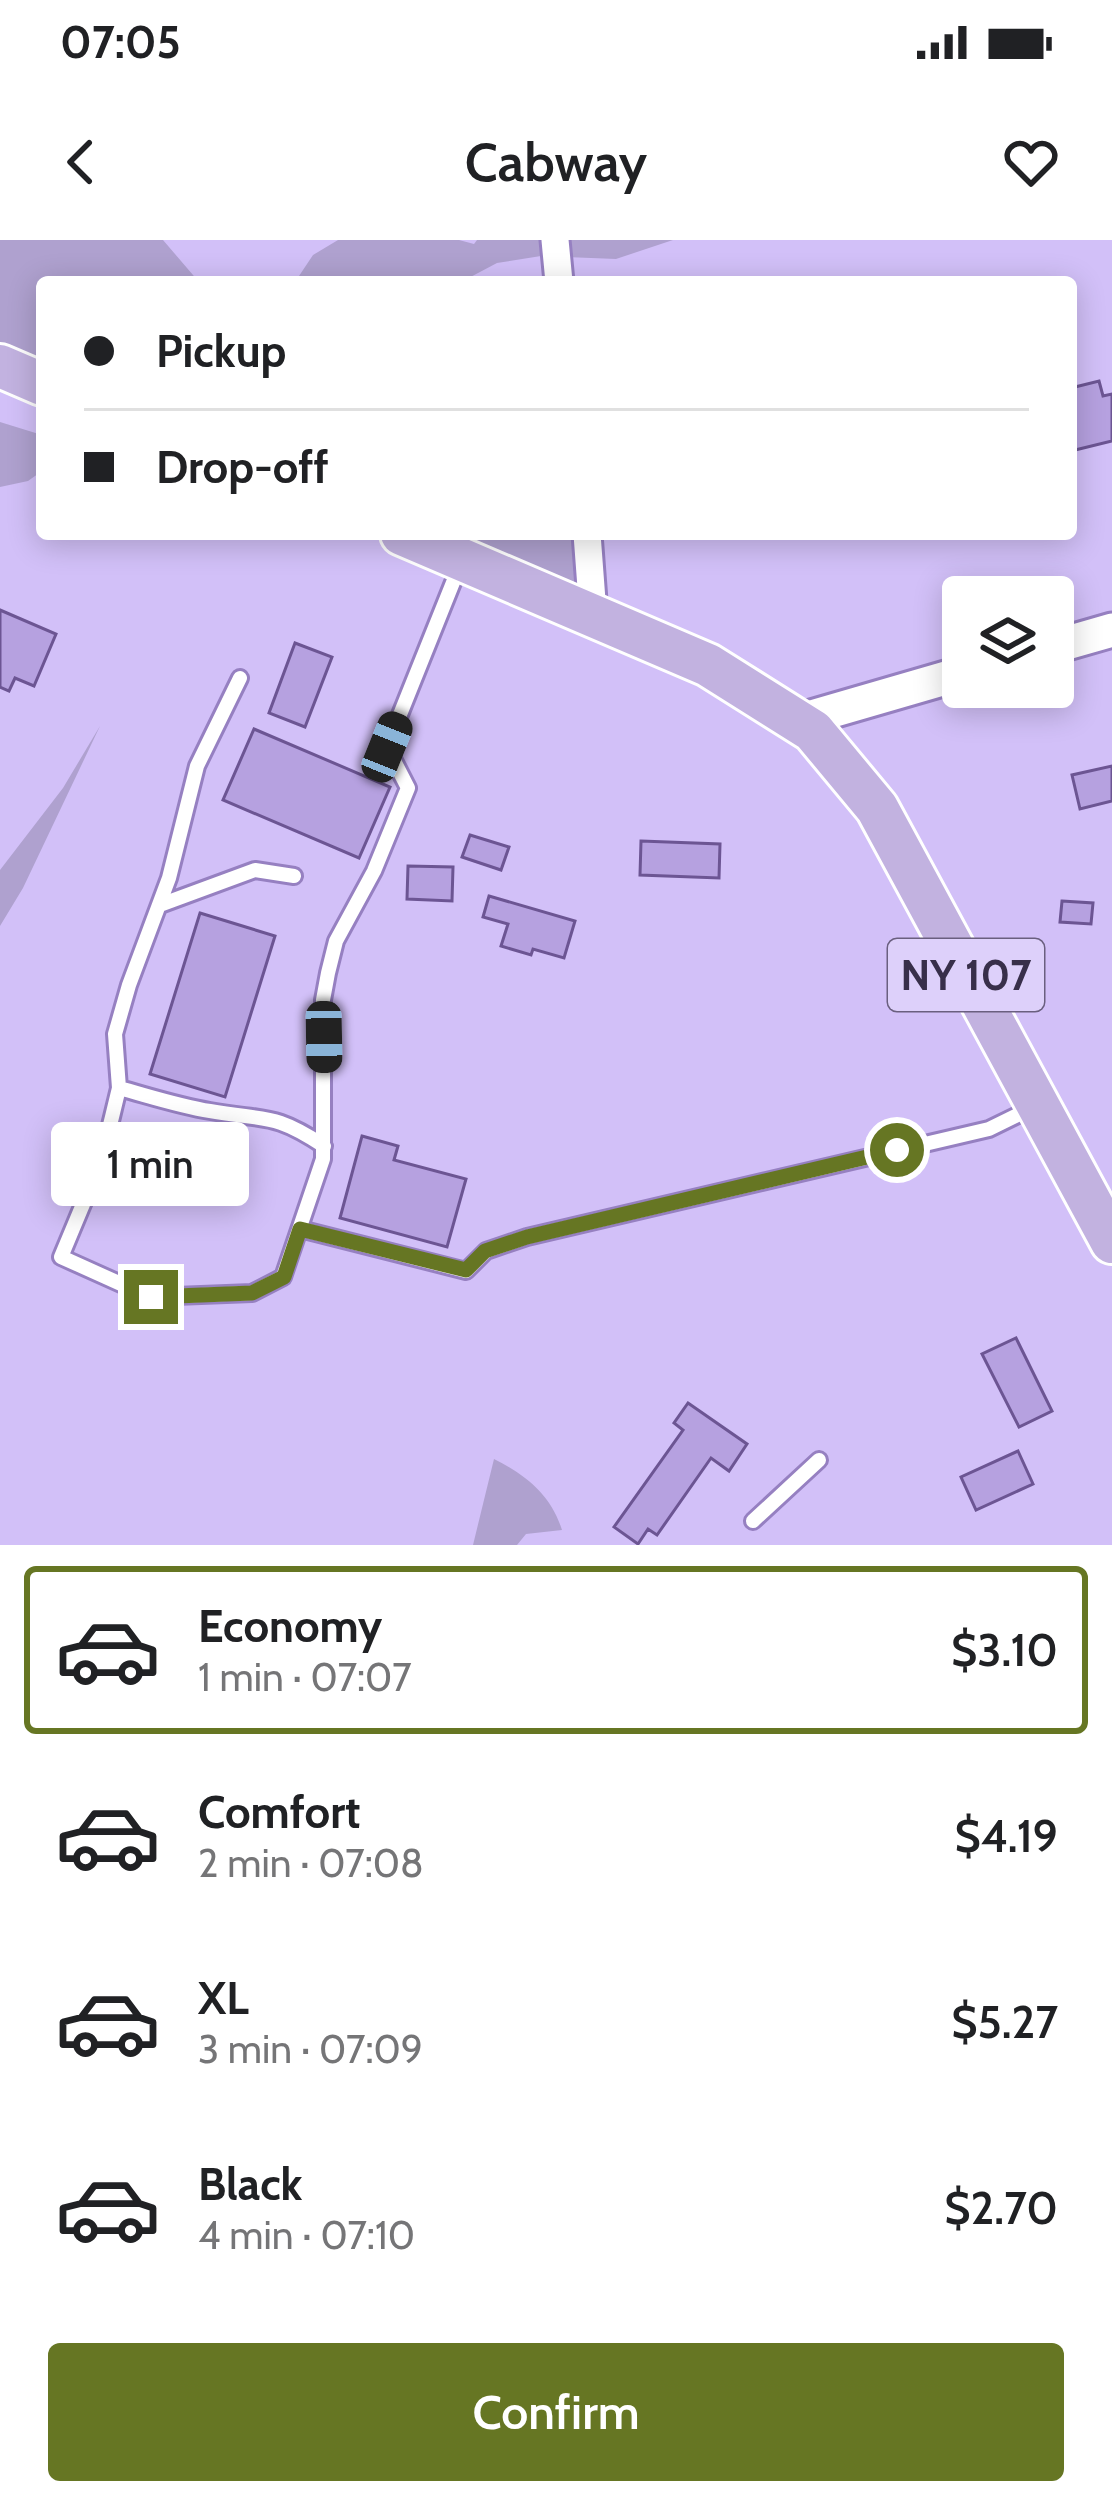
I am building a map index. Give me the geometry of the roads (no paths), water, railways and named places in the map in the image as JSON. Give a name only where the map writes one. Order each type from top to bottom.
[{"type":"main road","points":[[0,366],[36,381]]},
{"type":"main road","name":"NY 107","points":[[416,540],[708,664],[801,720],[877,808],[1112,1242]]},
{"type":"street","points":[[555,240],[558,276]]},
{"type":"street","points":[[586,540],[592,614]]},
{"type":"street","points":[[1074,641],[1112,630]]},
{"type":"street","points":[[801,720],[942,679]]},
{"type":"lane","points":[[240,678],[197,766],[160,905],[115,1034],[119,1088],[101,1161],[61,1257],[151,1297],[252,1293],[284,1277],[323,1160],[323,1000],[328,973],[336,941],[374,872],[408,788],[387,747],[461,560]]},
{"type":"lane","points":[[160,905],[255,870],[294,876]]},
{"type":"lane","points":[[119,1088],[211,1111],[289,1122],[324,1146]]},
{"type":"lane","points":[[300,1229],[466,1270],[485,1251],[527,1237],[989,1129],[1036,1106]]},
{"type":"lane","points":[[753,1521],[819,1460]]}]
